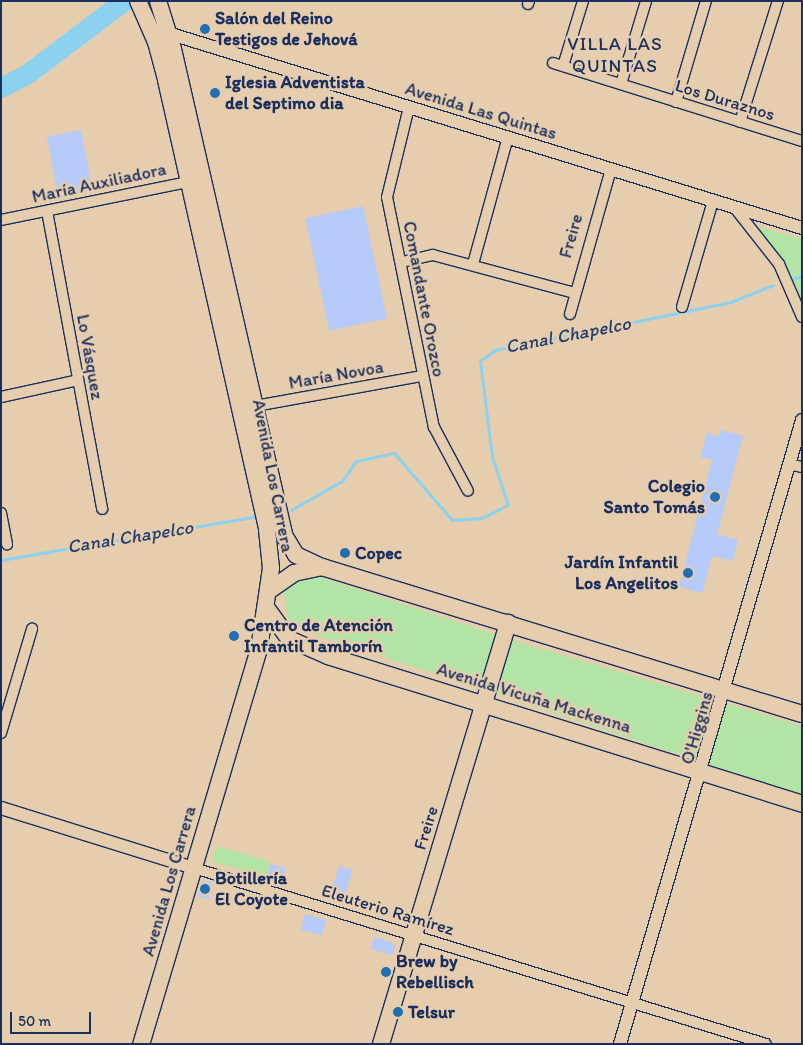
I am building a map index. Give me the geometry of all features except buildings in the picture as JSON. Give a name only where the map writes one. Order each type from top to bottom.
[{"type":"main road","name":"Avenida Los Carrera","points":[[141,1044],[268,610],[270,590],[266,530],[195,180],[169,33],[158,1]]},
{"type":"main road","name":"Avenida Los Carrera","points":[[140,5],[151,27],[195,180],[255,406],[284,535],[296,555],[322,567]]},
{"type":"main road","points":[[270,590],[294,572],[322,567],[802,714]]},
{"type":"main road","name":"Avenida Vicuña Mackenna","points":[[268,610],[289,639],[328,656],[484,703],[802,804]]},
{"type":"main road","name":"Freire","points":[[381,1044],[508,623]]},
{"type":"street","name":"Los Duraznos","points":[[583,1],[558,65],[802,141]]},
{"type":"street","points":[[621,84],[646,1]]},
{"type":"street","points":[[676,102],[706,1]]},
{"type":"street","points":[[740,122],[778,1]]},
{"type":"street","name":"Avenida Las Quintas","points":[[151,27],[802,228]]},
{"type":"street","name":"Comandante Orozco","points":[[409,107],[387,197],[402,262],[422,376],[434,427],[468,491]]},
{"type":"street","points":[[473,264],[508,138]]},
{"type":"street","name":"Freire","points":[[570,314],[612,169]]},
{"type":"street","name":"María Auxiliadora","points":[[1,220],[195,180]]},
{"type":"street","points":[[682,307],[713,201]]},
{"type":"street","points":[[733,207],[779,264],[802,317]]},
{"type":"street","name":"Lo Vásquez","points":[[47,211],[102,509]]},
{"type":"street","points":[[402,262],[433,255],[473,264],[575,293]]},
{"type":"street","name":"María Novoa","points":[[255,406],[422,376]]},
{"type":"street","points":[[1,397],[78,380]]},
{"type":"street","name":"O'Higgins","points":[[620,1044],[726,690],[796,465],[802,420]]},
{"type":"street","points":[[1,513],[7,544]]},
{"type":"street","points":[[1,733],[32,629]]},
{"type":"street","name":"Eleuterio Ramírez","points":[[1,808],[633,1004],[745,1041],[766,1044]]},
{"type":"green space","points":[[757,226],[802,239],[802,299],[782,261]]},
{"type":"green space","points":[[314,575],[518,642],[802,726],[802,795],[289,626],[283,590],[296,576]]},
{"type":"green space","points":[[216,846],[270,861],[265,877],[212,861]]},
{"type":"waterway","points":[[1,88],[28,74],[125,1]]},
{"type":"waterway","name":"Canal Chapelco","points":[[792,279],[802,276]]},
{"type":"waterway","name":"Canal Chapelco","points":[[291,510],[342,481],[356,461],[394,453],[452,520],[482,518],[508,505],[492,457],[480,361],[495,350],[731,302],[773,285]]},
{"type":"waterway","name":"Canal Chapelco","points":[[1,560],[259,516]]},
{"type":"place","name":"Salón del Reino Testigos de Jehová","points":[[205,29]]},
{"type":"place","name":"Iglesia Adventista del Septimo dia","points":[[215,93]]},
{"type":"place","name":"Colegio Santo Tomás","points":[[715,497]]},
{"type":"place","name":"Copec","points":[[345,553]]},
{"type":"place","name":"Jardín Infantil Los Angelitos","points":[[688,573]]},
{"type":"place","name":"Centro de Atención Infantil Tamborín","points":[[234,636]]},
{"type":"place","name":"Botillería El Coyote","points":[[205,889]]},
{"type":"place","name":"Brew by Rebellisch","points":[[386,972]]},
{"type":"place","name":"Telsur","points":[[398,1012]]},
{"type":"district","name":"VILLA LAS QUINTAS","points":[[615,55]]}]
